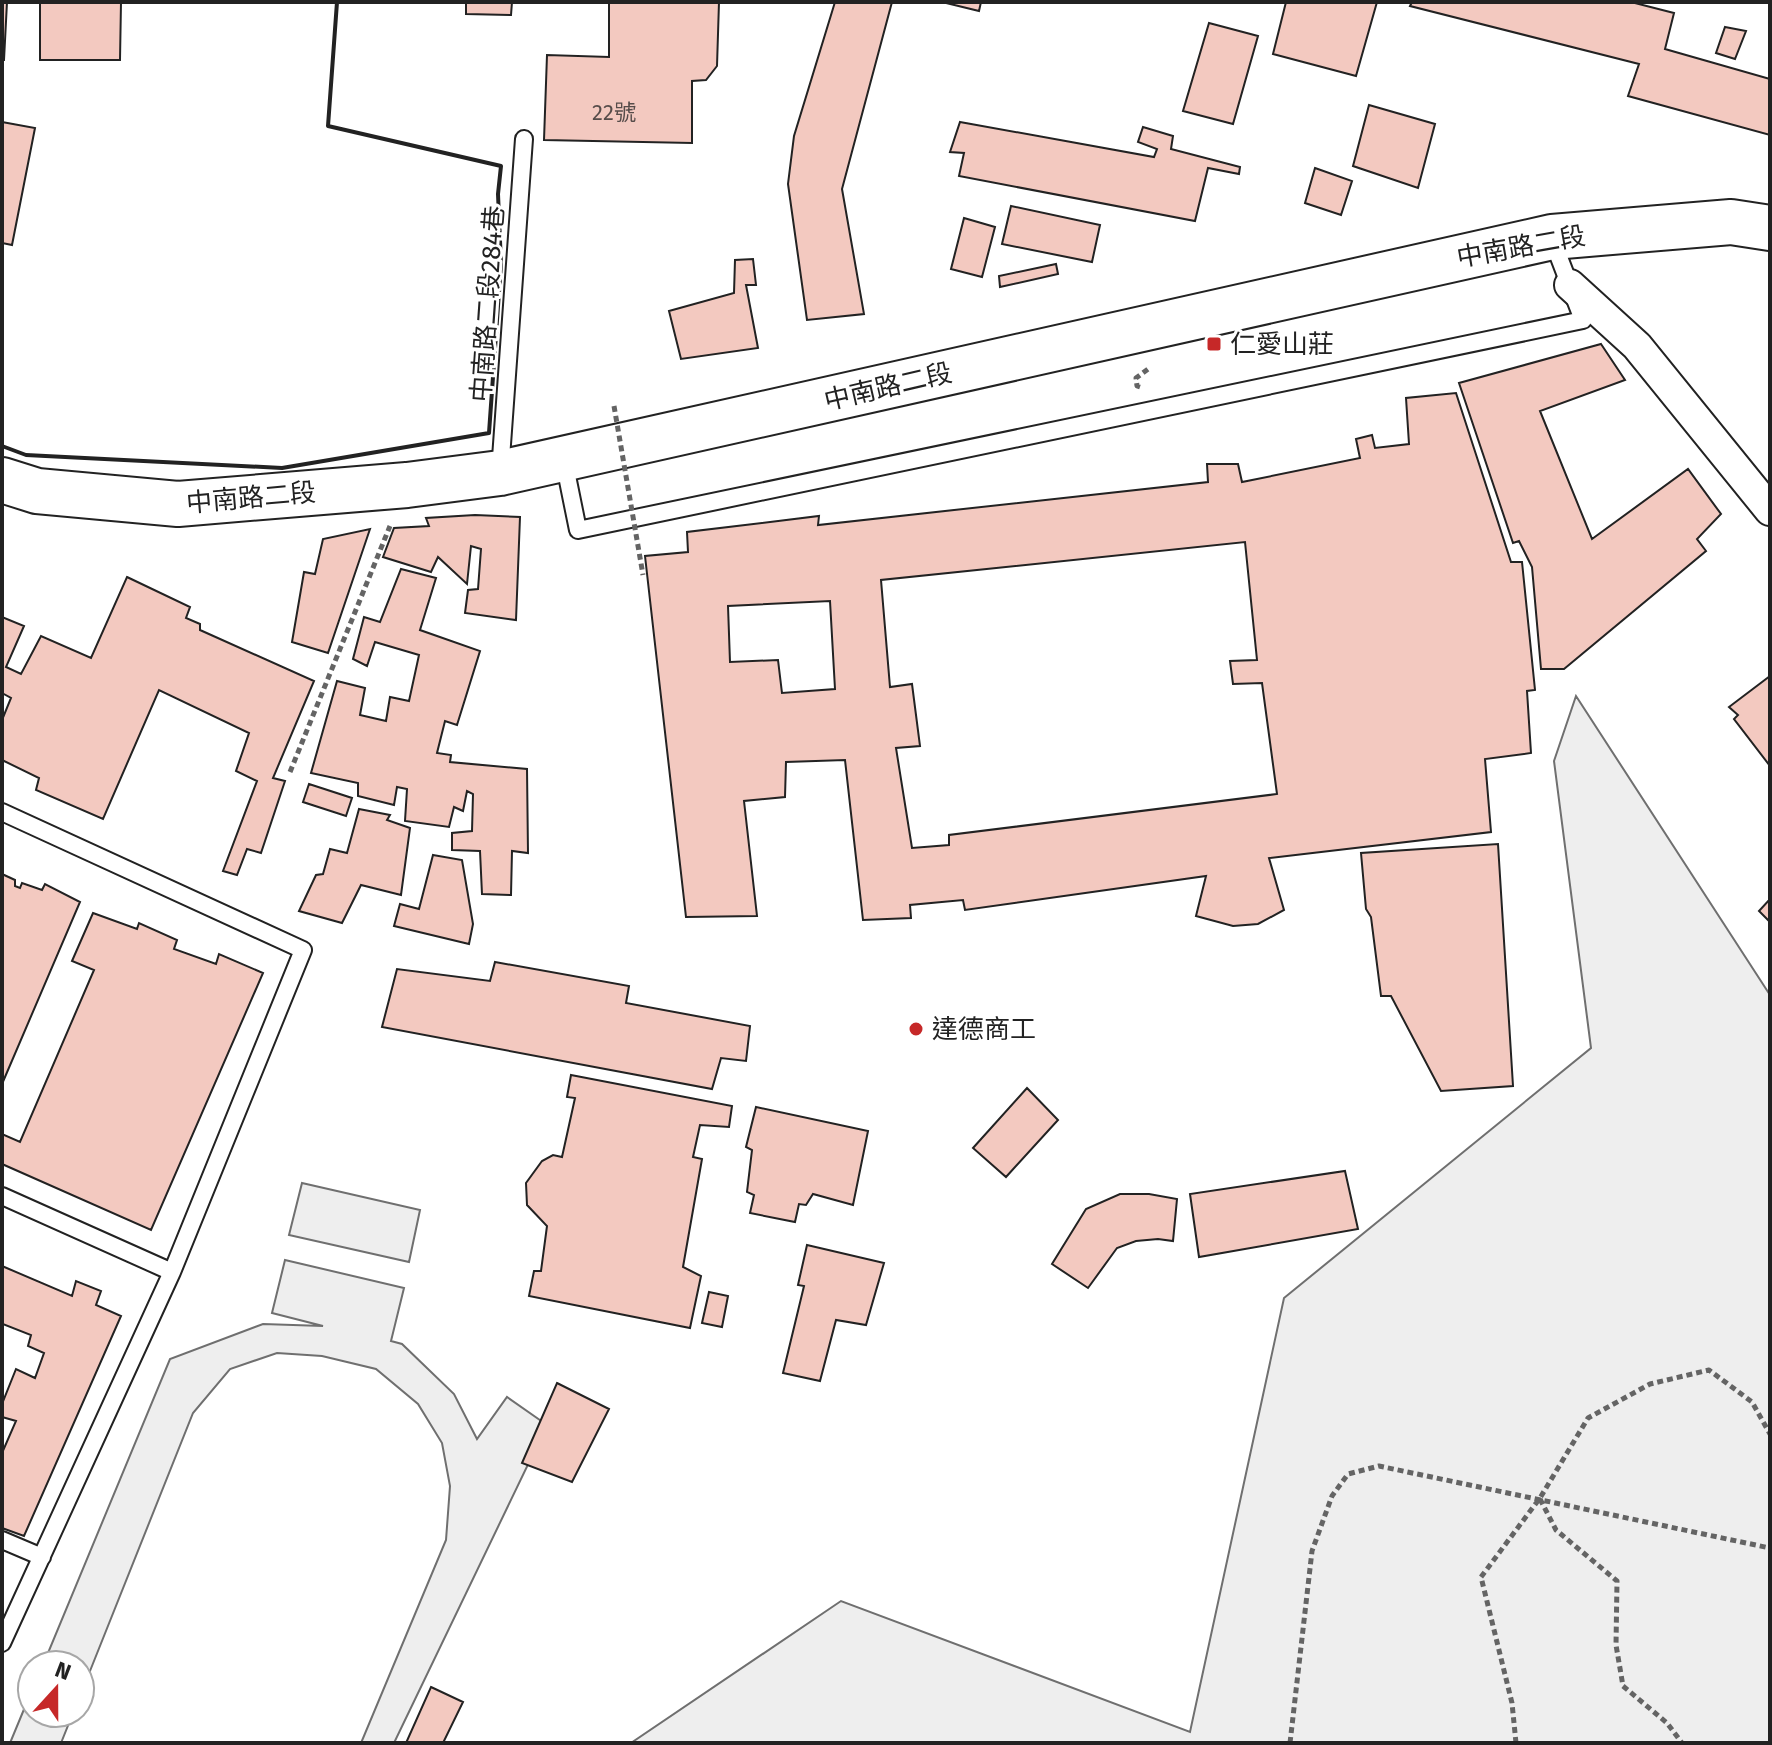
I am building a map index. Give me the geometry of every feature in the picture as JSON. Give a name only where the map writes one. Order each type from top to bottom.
[{"type":"main road","name":"中南路二段","points":[[2,480],[37,491],[178,504],[407,485],[500,473],[1552,237],[1731,222],[1770,228]]},
{"type":"street","points":[[1570,285],[1637,346],[1770,510]]},
{"type":"lane","name":"中南路二段284巷","points":[[500,473],[524,139]]},
{"type":"lane","points":[[564,459],[578,530],[1583,320],[1552,237]]},
{"type":"lane","points":[[2,812],[303,950],[172,1272],[2,1643]]},
{"type":"lane","points":[[2,1196],[172,1272]]},
{"type":"lane","points":[[2,1540],[42,1557]]},
{"type":"path","points":[[1153,388],[1137,386],[1136,378],[1158,362]]},
{"type":"path","points":[[614,406],[643,575]]},
{"type":"path","points":[[290,772],[407,485]]},
{"type":"path","points":[[1516,1743],[1512,1703],[1481,1577],[1540,1498],[1588,1418],[1650,1384],[1709,1370],[1752,1402],[1770,1434]]},
{"type":"path","points":[[1290,1743],[1312,1551],[1332,1496],[1348,1474],[1379,1466],[1770,1548]]},
{"type":"path","points":[[1540,1498],[1556,1530],[1617,1581],[1616,1645],[1623,1686],[1667,1723],[1682,1743]]},
{"type":"shaded area","points":[[1576,696],[1770,995],[1770,1743],[631,1743],[841,1601],[1190,1732],[1284,1298],[1591,1048],[1554,761]]},
{"type":"shaded area","points":[[302,1183],[420,1210],[409,1262],[289,1235]]},
{"type":"shaded area","points":[[285,1260],[404,1288],[391,1341],[402,1344],[454,1394],[477,1439],[507,1397],[547,1425],[394,1743],[361,1743],[446,1540],[450,1486],[442,1443],[418,1404],[376,1369],[322,1356],[277,1353],[230,1369],[193,1413],[96,1656],[96,1649],[50,1649],[170,1359],[263,1324],[323,1326],[272,1313]]},
{"type":"shaded area","points":[[16,1729],[67,1729],[61,1743],[10,1743]]},
{"type":"building","points":[[2,2],[7,2],[4,60],[2,60]]},
{"type":"building","points":[[40,2],[121,2],[120,60],[40,60]]},
{"type":"building","points":[[466,2],[512,2],[511,15],[466,14]]},
{"type":"building","points":[[609,2],[719,2],[717,66],[706,80],[692,81],[692,143],[544,140],[547,55],[609,57]]},
{"type":"building","points":[[835,2],[892,2],[842,189],[864,314],[807,320],[788,184],[794,136]]},
{"type":"building","points":[[942,2],[981,2],[979,11]]},
{"type":"building","points":[[1286,2],[1377,2],[1356,76],[1273,54]]},
{"type":"building","points":[[1412,2],[1631,2],[1674,13],[1665,49],[1770,79],[1770,135],[1628,96],[1639,64],[1410,6]]},
{"type":"building","points":[[1209,23],[1258,36],[1233,124],[1183,111]]},
{"type":"building","points":[[1725,27],[1746,31],[1735,59],[1716,53]]},
{"type":"building","points":[[1369,105],[1435,124],[1418,188],[1353,166]]},
{"type":"building","points":[[2,122],[35,128],[12,245],[2,243]]},
{"type":"building","points":[[960,122],[1154,157],[1157,149],[1138,142],[1143,127],[1173,136],[1171,149],[1240,167],[1239,174],[1208,168],[1195,221],[959,176],[964,153],[950,152]]},
{"type":"building","points":[[1315,168],[1352,181],[1341,215],[1305,203]]},
{"type":"building","points":[[1011,206],[1100,225],[1092,262],[1002,244]]},
{"type":"building","points":[[964,218],[995,227],[982,277],[951,269]]},
{"type":"building","points":[[753,259],[756,285],[746,285],[758,348],[681,359],[669,311],[734,293],[735,260]]},
{"type":"building","points":[[1056,264],[1058,274],[1000,287],[999,276]]},
{"type":"building","points":[[1601,344],[1625,380],[1540,411],[1592,539],[1688,469],[1721,514],[1697,539],[1706,551],[1564,669],[1541,669],[1532,567],[1519,541],[1513,543],[1459,383]]},
{"type":"building","points":[[1456,393],[1511,562],[1522,562],[1535,690],[1527,691],[1531,753],[1485,759],[1491,832],[1269,858],[1284,910],[1258,924],[1233,926],[1196,916],[1206,876],[965,910],[963,900],[910,905],[911,918],[863,920],[845,760],[786,762],[785,797],[744,801],[757,916],[686,917],[645,556],[688,552],[687,532],[819,516],[818,525],[1208,482],[1207,464],[1238,464],[1242,482],[1360,458],[1356,439],[1372,435],[1375,448],[1409,444],[1406,398]],"holes":[[[1245,542],[1257,660],[1230,661],[1233,684],[1262,683],[1277,794],[949,835],[949,845],[912,848],[896,748],[920,746],[912,684],[890,687],[881,580]],[[830,601],[835,689],[782,693],[778,660],[730,662],[728,606]]]},
{"type":"building","points":[[475,515],[520,517],[516,620],[465,613],[468,590],[478,589],[481,549],[471,546],[467,584],[438,557],[431,572],[383,557],[394,528],[429,526],[426,518]]},
{"type":"building","points":[[370,529],[328,653],[292,642],[304,572],[315,574],[323,539]]},
{"type":"building","points":[[401,569],[436,578],[420,630],[480,651],[457,725],[445,721],[437,753],[451,755],[450,762],[527,769],[528,853],[512,851],[511,895],[482,894],[480,851],[452,850],[452,833],[472,831],[473,794],[467,791],[463,811],[454,807],[449,827],[405,821],[407,789],[397,787],[394,805],[358,796],[358,783],[311,773],[337,681],[365,688],[360,715],[386,721],[390,697],[409,701],[419,655],[375,642],[367,666],[353,659],[364,617],[380,622]]},
{"type":"building","points":[[127,577],[190,607],[186,618],[200,624],[200,630],[314,681],[273,778],[285,781],[261,853],[247,849],[237,875],[223,871],[257,781],[236,771],[249,733],[159,690],[103,819],[36,790],[39,778],[2,760],[2,720],[11,698],[2,693],[2,617],[24,626],[6,667],[21,674],[41,636],[91,658]]},
{"type":"building","points":[[1770,676],[1770,766],[1734,719],[1738,715],[1729,707]]},
{"type":"building","points":[[309,784],[352,798],[346,816],[303,802]]},
{"type":"building","points":[[359,809],[390,815],[387,820],[410,828],[401,895],[361,885],[342,923],[299,911],[316,875],[323,874],[330,849],[347,853]]},
{"type":"building","points":[[1498,844],[1513,1086],[1441,1091],[1391,996],[1381,996],[1371,917],[1366,909],[1361,853]]},
{"type":"building","points":[[433,855],[462,860],[473,924],[469,944],[394,926],[400,904],[419,909]]},
{"type":"building","points":[[2,874],[15,880],[15,886],[20,888],[22,883],[42,890],[45,884],[80,902],[2,1084]]},
{"type":"building","points":[[1770,899],[1770,922],[1759,911]]},
{"type":"building","points":[[93,913],[137,929],[139,923],[177,940],[174,949],[216,964],[219,954],[263,973],[151,1230],[2,1164],[2,1134],[20,1142],[94,970],[72,961]]},
{"type":"building","points":[[495,962],[629,986],[626,1003],[750,1026],[746,1061],[721,1058],[712,1089],[382,1027],[397,969],[490,981]]},
{"type":"building","points":[[571,1075],[732,1106],[729,1127],[700,1125],[693,1157],[702,1159],[683,1267],[701,1276],[690,1328],[529,1296],[534,1271],[541,1271],[547,1226],[527,1205],[526,1183],[542,1161],[553,1155],[562,1157],[575,1098],[567,1097]]},
{"type":"building","points":[[1027,1088],[1058,1120],[1006,1177],[973,1148]]},
{"type":"building","points":[[756,1107],[868,1131],[853,1205],[813,1194],[806,1205],[799,1204],[795,1222],[750,1213],[754,1195],[747,1192],[752,1150],[746,1147]]},
{"type":"building","points":[[1345,1171],[1358,1229],[1199,1257],[1190,1194]]},
{"type":"building","points":[[1120,1194],[1149,1194],[1177,1199],[1173,1241],[1136,1241],[1117,1248],[1088,1288],[1052,1264],[1086,1209]]},
{"type":"building","points":[[807,1245],[884,1263],[866,1325],[836,1320],[820,1381],[783,1373],[804,1286],[798,1285]]},
{"type":"building","points":[[2,1266],[72,1296],[76,1281],[101,1291],[96,1305],[121,1316],[24,1536],[2,1528],[2,1453],[16,1421],[2,1417],[2,1404],[16,1369],[35,1378],[44,1353],[28,1346],[31,1335],[3,1324],[2,1327]]},
{"type":"building","points":[[709,1292],[728,1296],[722,1327],[702,1323]]},
{"type":"building","points":[[557,1383],[609,1409],[572,1482],[522,1463]]},
{"type":"building","points":[[431,1687],[463,1702],[443,1743],[406,1743]]},
{"type":"wall","points":[[2,446],[26,455],[282,468],[489,433],[501,264],[498,194],[501,166],[328,126],[337,2]]},
{"type":"place","name":"仁愛山莊","points":[[1214,344]]},
{"type":"place","name":"達德商工","points":[[916,1029]]}]
